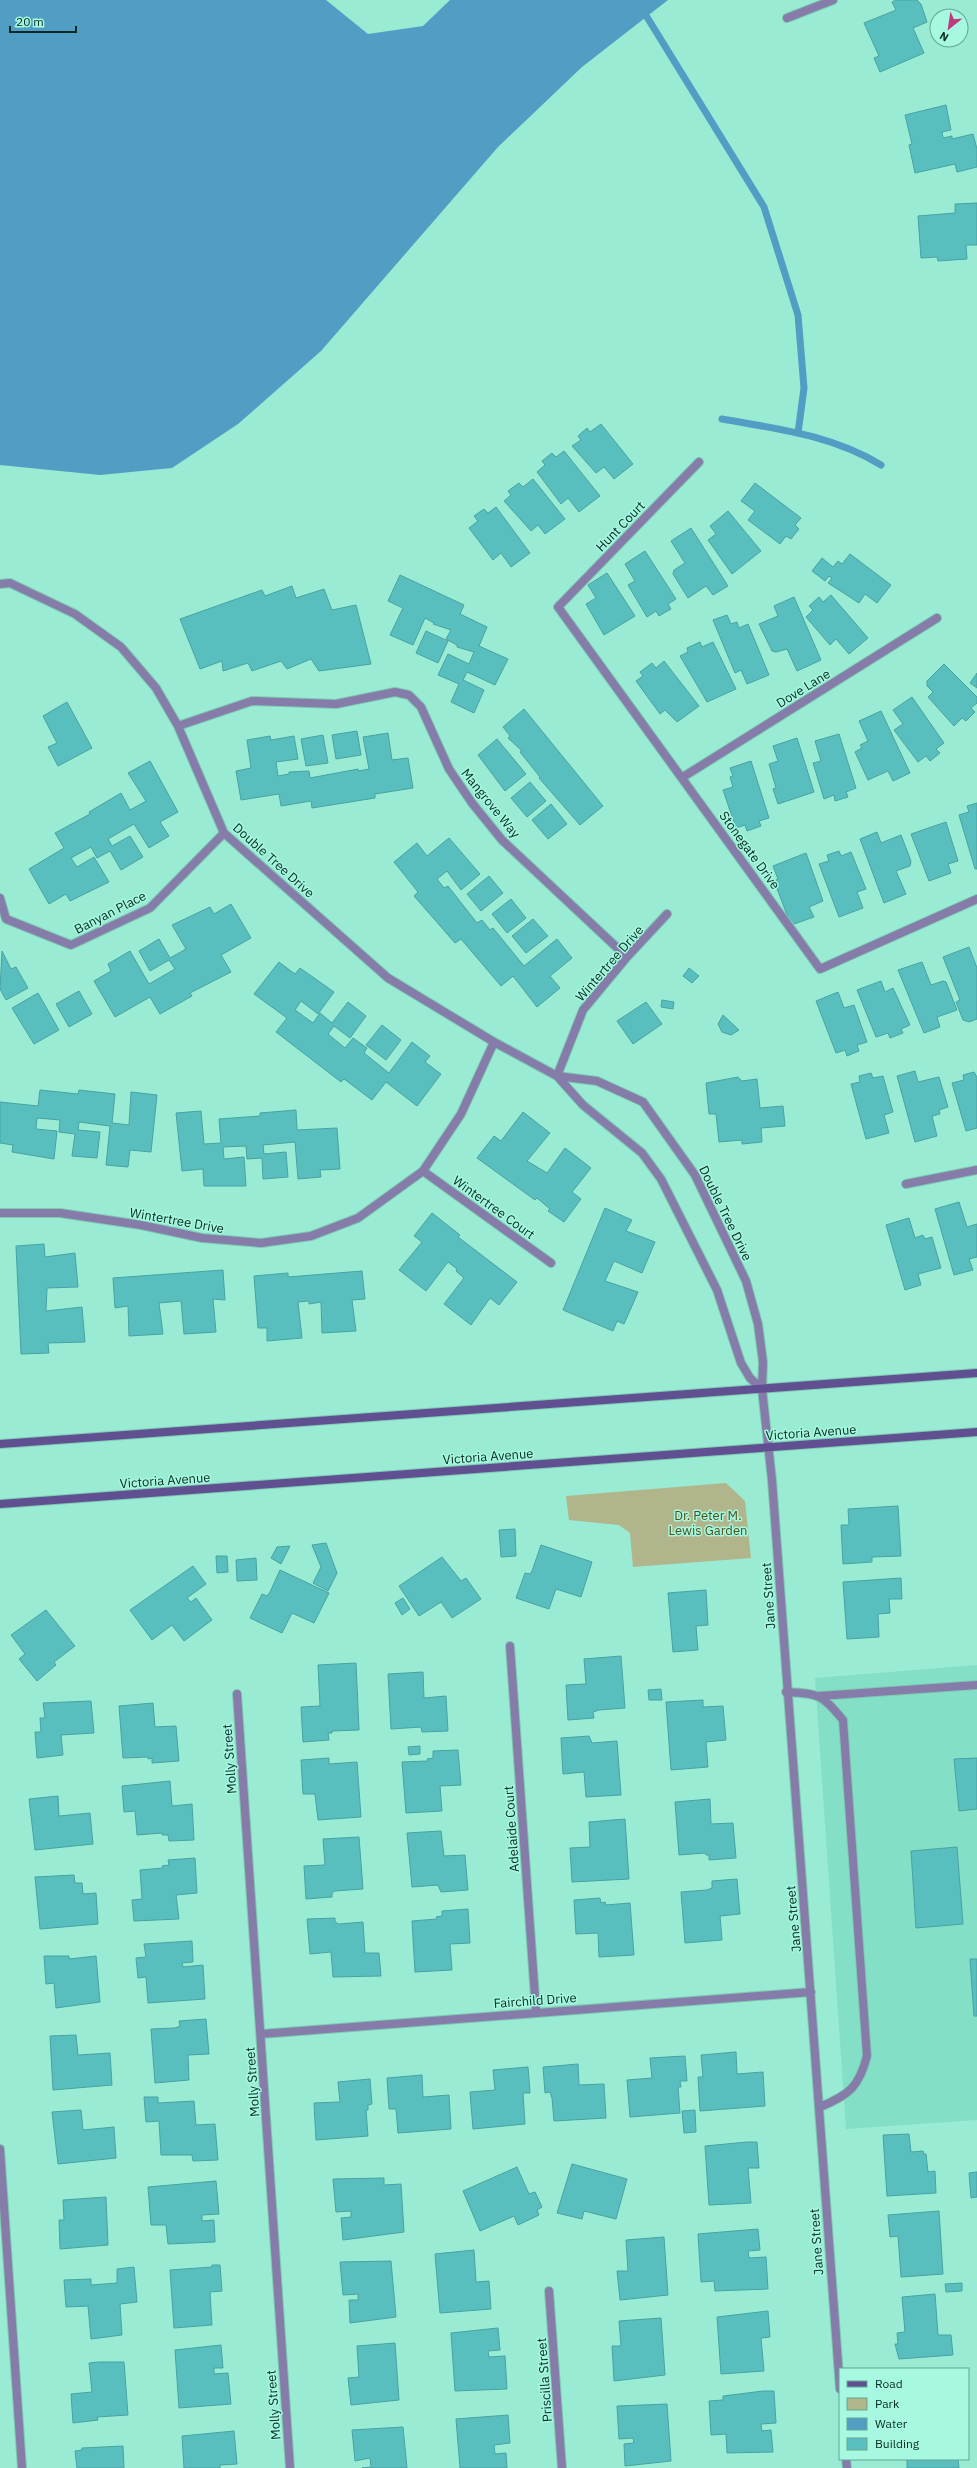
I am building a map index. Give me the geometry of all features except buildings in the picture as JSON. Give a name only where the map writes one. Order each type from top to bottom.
[{"type":"main road","points":[[0,1444],[977,1373]]},
{"type":"main road","name":"Victoria Avenue","points":[[0,1504],[977,1432]]},
{"type":"street","points":[[787,18],[833,0]]},
{"type":"street","name":"Hunt Court","points":[[558,607],[698,462]]},
{"type":"street","name":"Double Tree Drive","points":[[0,584],[10,583],[75,614],[121,647],[156,688],[178,726],[224,833],[388,978],[494,1042],[558,1076],[597,1081],[643,1102],[695,1175],[746,1281],[758,1324],[763,1362],[762,1389],[769,1447]]},
{"type":"street","name":"Stonegate Drive","points":[[558,607],[683,777],[820,969],[977,899]]},
{"type":"street","name":"Dove Lane","points":[[683,777],[937,618]]},
{"type":"street","name":"Mangrove Way","points":[[178,726],[252,701],[336,704],[394,692],[409,695],[421,707],[449,769],[472,803],[502,840],[627,957]]},
{"type":"street","name":"Banyan Place","points":[[0,898],[6,919],[71,945],[150,908],[224,833]]},
{"type":"street","name":"Wintertree Drive","points":[[558,1076],[583,1010],[627,957],[667,914]]},
{"type":"street","name":"Wintertree Drive","points":[[0,1213],[60,1213],[141,1225],[202,1238],[261,1243],[311,1236],[358,1218],[423,1171],[461,1114],[494,1042]]},
{"type":"street","name":"Double Tree Drive","points":[[558,1076],[583,1105],[642,1152],[662,1179],[717,1290],[741,1363],[750,1378],[762,1389]]},
{"type":"street","points":[[906,1184],[977,1170]]},
{"type":"street","name":"Wintertree Court","points":[[423,1171],[551,1263]]},
{"type":"street","name":"Jane Street","points":[[769,1447],[786,1692],[820,2107],[826,2227],[839,2377]]},
{"type":"street","name":"Adelaide Court","points":[[510,1646],[536,2011]]},
{"type":"street","points":[[786,1692],[819,1696],[977,1685]]},
{"type":"street","name":"Molly Street","points":[[237,1694],[290,2468]]},
{"type":"street","points":[[819,1696],[829,1704],[843,1720],[867,2056],[862,2074],[855,2086],[843,2097],[820,2107]]},
{"type":"street","name":"Fairchild Drive","points":[[261,2034],[536,2011],[811,1992]]},
{"type":"street","points":[[0,2149],[22,2468]]},
{"type":"street","name":"Priscilla Street","points":[[549,2291],[562,2468]]},
{"type":"shaded area","points":[[977,1665],[977,2120],[846,2129],[815,1678]]},
{"type":"green space","name":"Dr. Peter M. Lewis Garden","points":[[726,1483],[745,1501],[751,1558],[633,1567],[630,1533],[619,1525],[569,1520],[566,1496]]},
{"type":"water","points":[[0,0],[326,0],[368,34],[423,26],[450,0],[668,0],[582,67],[498,147],[321,351],[238,424],[172,468],[100,475],[0,465]]},
{"type":"waterway","points":[[647,17],[764,207],[798,315],[804,388],[798,433]]},
{"type":"waterway","points":[[722,419],[804,434],[843,447],[881,465]]}]
